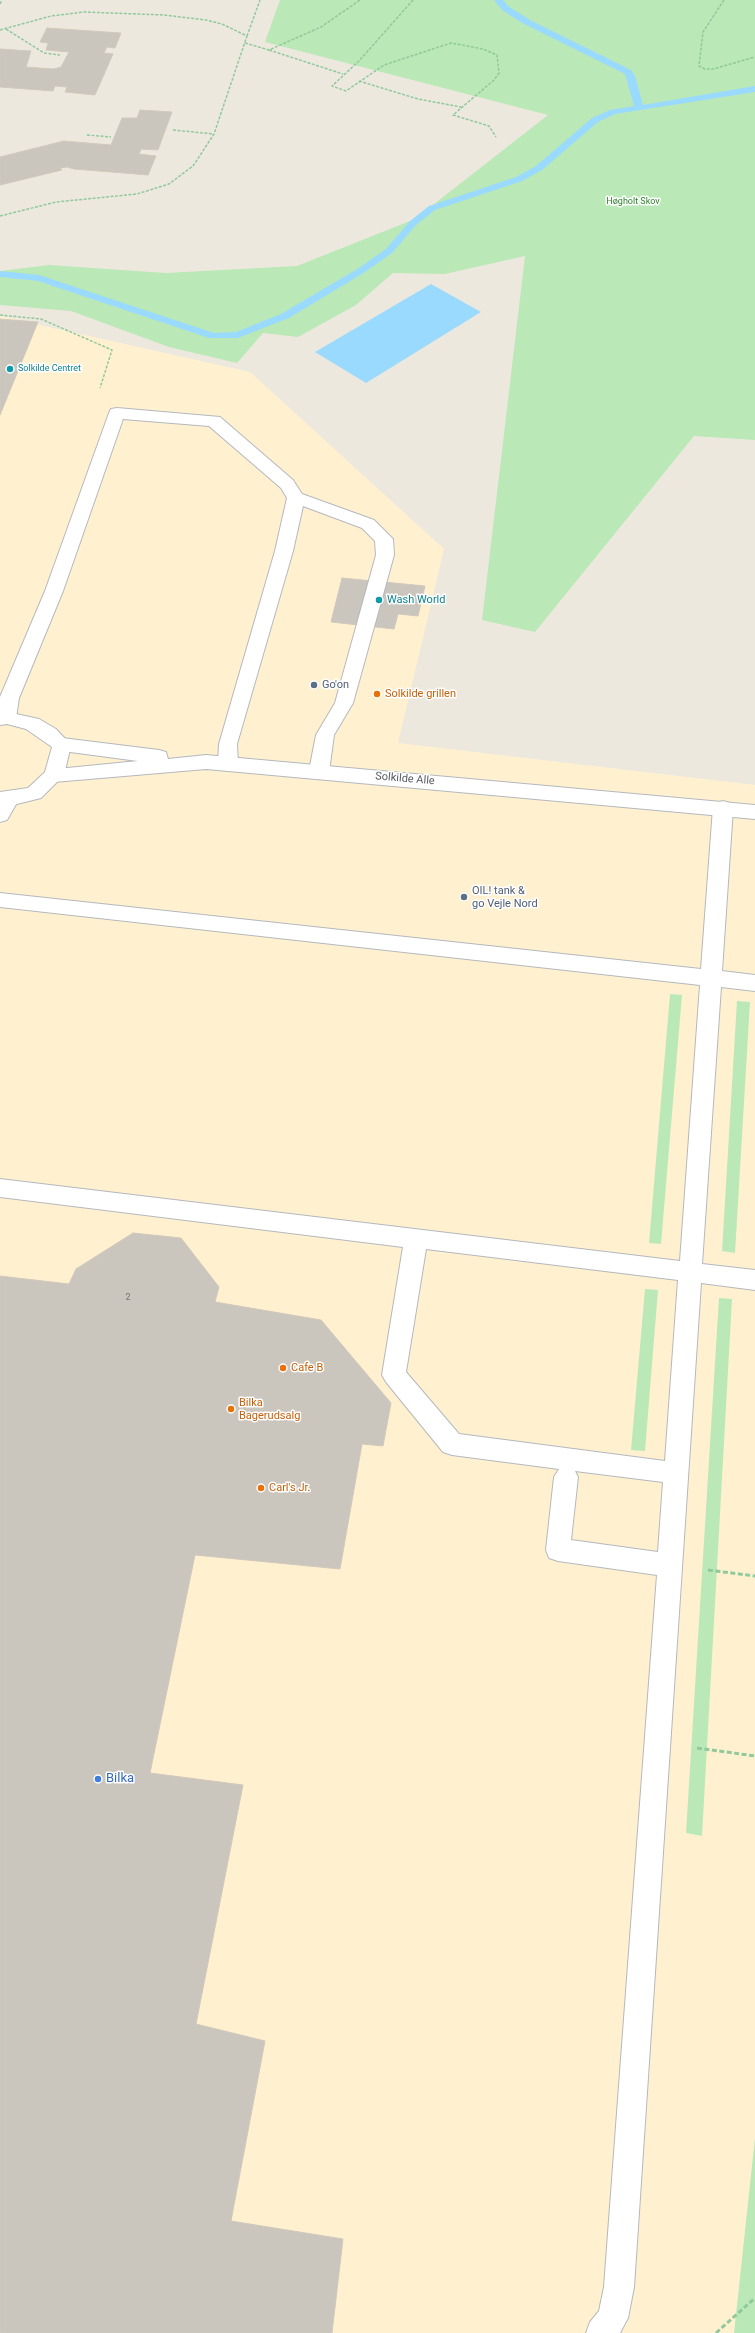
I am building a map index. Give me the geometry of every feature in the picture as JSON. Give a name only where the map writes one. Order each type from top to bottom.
[{"type":"street","points":[[206,762],[62,745],[49,734],[32,724],[4,719],[10,701],[9,697],[54,590],[116,413],[214,421],[287,484],[296,498],[368,524],[384,539],[385,556],[344,703],[325,735],[319,771]]},
{"type":"street","points":[[228,764],[228,744],[247,684],[296,498]]},
{"type":"street","points":[[3,804],[34,793],[54,775],[62,745]]},
{"type":"street","name":"Solkilde Alle","points":[[54,775],[206,762],[319,771],[755,812]]},
{"type":"street","points":[[601,2333],[613,2318],[619,2287],[656,1742],[670,1565],[723,808]]},
{"type":"street","points":[[0,900],[755,983]]},
{"type":"street","points":[[0,1188],[755,1280]]},
{"type":"street","points":[[416,1239],[394,1375],[452,1444],[676,1473]]},
{"type":"street","points":[[566,1477],[558,1550],[670,1565]]},
{"type":"path","points":[[0,4],[2,0]]},
{"type":"path","points":[[0,216],[56,202],[138,194],[169,184],[193,166],[214,134],[260,0]]},
{"type":"path","points":[[269,50],[321,27],[360,0]]},
{"type":"path","points":[[413,0],[332,86],[346,91],[384,65],[400,58],[451,43],[492,52],[497,56],[499,73],[494,80],[453,115],[489,126],[496,138]]},
{"type":"path","points":[[724,0],[703,32],[699,66],[705,69],[713,70],[755,57]]},
{"type":"path","points":[[0,30],[52,16],[84,12],[206,20],[222,24],[247,36]]},
{"type":"path","points":[[6,29],[44,53],[60,56]]},
{"type":"path","points":[[245,43],[343,74]]},
{"type":"path","points":[[359,81],[418,99],[462,107]]},
{"type":"path","points":[[173,130],[214,134]]},
{"type":"path","points":[[87,135],[111,137]]},
{"type":"path","points":[[0,315],[41,319],[112,350],[97,394]]},
{"type":"path","points":[[670,1565],[755,1576]]},
{"type":"path","points":[[656,1742],[755,1756]]},
{"type":"path","points":[[716,2333],[755,2298]]},
{"type":"shaded area","points":[[0,316],[250,372],[444,549],[398,743],[755,785],[755,2333],[0,2333]]},
{"type":"green space","name":"Høgholt Skov","points":[[280,0],[755,0],[755,440],[694,436],[535,632],[482,620],[525,256],[445,274],[393,273],[356,305],[298,337],[263,333],[237,363],[169,347],[71,311],[0,305],[0,271],[49,265],[166,273],[297,266],[415,219],[548,115],[265,42]]},
{"type":"green space","points":[[670,994],[682,995],[661,1244],[649,1243]]},
{"type":"green space","points":[[737,1001],[750,1002],[735,1253],[722,1251]]},
{"type":"green space","points":[[645,1289],[658,1290],[645,1451],[631,1450]]},
{"type":"green space","points":[[719,1298],[732,1299],[702,1836],[686,1833]]},
{"type":"green space","points":[[755,2138],[755,2333],[734,2333]]},
{"type":"water","points":[[431,284],[481,312],[366,383],[315,352]]},
{"type":"building","points":[[47,28],[121,33],[115,48],[107,47],[104,53],[113,54],[95,95],[65,92],[67,87],[55,86],[53,91],[0,87],[0,49],[31,51],[26,67],[54,69],[61,67],[69,52],[46,50],[48,43],[40,42]]},
{"type":"building","points":[[140,110],[172,112],[158,150],[141,149],[139,154],[156,156],[148,175],[74,169],[67,167],[60,168],[62,170],[0,185],[0,157],[64,141],[111,145],[122,118],[137,118]]},
{"type":"building","name":"Solkilde Centret","points":[[0,319],[38,322],[0,415]]},
{"type":"building","name":"Wash World","points":[[342,578],[425,586],[418,616],[398,614],[394,629],[331,622]]},
{"type":"building","name":"Bilka","points":[[133,1233],[181,1238],[219,1287],[215,1302],[321,1320],[391,1403],[383,1446],[362,1444],[340,1569],[195,1555],[150,1773],[243,1785],[196,2024],[265,2041],[231,2221],[343,2239],[332,2333],[0,2333],[0,1276],[69,1284],[76,1269]]},
{"type":"waterway","points":[[498,0],[505,8],[527,22],[577,48],[615,64],[628,72],[631,76],[639,108]]},
{"type":"waterway","points":[[639,108],[755,89]]},
{"type":"waterway","points":[[0,274],[39,278],[213,336],[238,335],[285,316],[362,270],[389,251],[413,223],[432,208],[519,179],[539,168],[595,120],[613,112],[639,108]]},
{"type":"place","name":"Solkilde Centret","points":[[10,369]]},
{"type":"place","name":"Wash World","points":[[379,600]]},
{"type":"place","name":"Go'on","points":[[314,685]]},
{"type":"place","name":"Solkilde grillen","points":[[377,694]]},
{"type":"place","name":"OIL! tank & go Vejle Nord","points":[[464,897]]},
{"type":"place","name":"Cafe B","points":[[283,1368]]},
{"type":"place","name":"Bilka Bagerudsalg","points":[[231,1409]]},
{"type":"place","name":"Carl's Jr.","points":[[261,1488]]},
{"type":"place","name":"Bilka","points":[[98,1779]]}]
